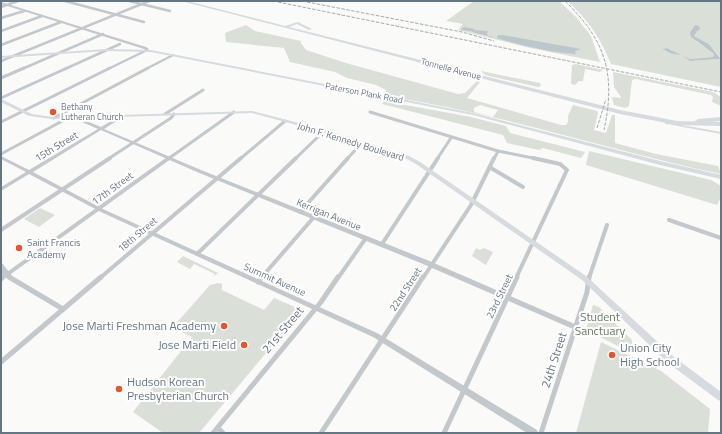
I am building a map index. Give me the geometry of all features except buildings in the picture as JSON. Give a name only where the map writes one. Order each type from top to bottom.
[{"type":"highway","name":"Tonnelle Avenue","points":[[183,1],[314,31],[538,91]]},
{"type":"highway","name":"Tonnelle Avenue","points":[[191,1],[594,105],[654,116],[698,121]]},
{"type":"highway","name":"Tonnelle Avenue","points":[[620,110],[646,118]]},
{"type":"highway","points":[[646,118],[692,125],[721,124]]},
{"type":"highway","points":[[698,121],[721,119]]},
{"type":"main road","name":"Paterson Plank Road","points":[[1,58],[106,50],[145,51],[173,55],[338,89],[473,114],[660,164],[721,177]]},
{"type":"main road","name":"John F. Kennedy Boulevard","points":[[1,99],[36,116],[66,119],[234,112],[259,114],[285,120],[407,157],[534,243],[588,282],[671,360],[721,397]]},
{"type":"main road","name":"Tonnelle Avenue","points":[[646,118],[721,133]]},
{"type":"main road","name":"Tonnelle Avenue","points":[[698,121],[721,124]]},
{"type":"street","points":[[1,7],[18,1]]},
{"type":"street","points":[[65,1],[144,22]]},
{"type":"street","points":[[129,1],[170,11]]},
{"type":"street","points":[[1,61],[149,1]]},
{"type":"street","points":[[1,3],[147,49],[1,122]]},
{"type":"street","points":[[1,18],[24,10]]},
{"type":"street","points":[[1,31],[42,16]]},
{"type":"street","points":[[1,45],[61,22]]},
{"type":"street","points":[[1,78],[103,34]]},
{"type":"street","points":[[1,99],[120,44]]},
{"type":"street","points":[[54,118],[173,55]]},
{"type":"street","points":[[165,114],[203,90]]},
{"type":"street","name":"17th Street","points":[[1,279],[234,112]]},
{"type":"street","points":[[370,112],[451,138],[498,151]]},
{"type":"street","points":[[1,230],[174,114]]},
{"type":"street","name":"15th Street","points":[[1,189],[100,130],[118,117]]},
{"type":"street","name":"Kerrigan Avenue","points":[[76,118],[100,130],[382,244],[575,327]]},
{"type":"street","points":[[1,156],[66,119]]},
{"type":"street","name":"18th Street","points":[[1,362],[285,120]]},
{"type":"street","points":[[197,254],[324,132]]},
{"type":"street","points":[[382,244],[451,138]]},
{"type":"street","points":[[300,212],[362,143]]},
{"type":"street","name":"23rd Street","points":[[444,433],[566,174],[566,167],[498,151]]},
{"type":"street","name":"22nd Street","points":[[321,433],[473,201],[491,168],[498,151]]},
{"type":"street","name":"Summit Avenue","points":[[1,156],[99,208],[316,308],[382,341],[534,433]]},
{"type":"street","points":[[491,168],[523,187]]},
{"type":"street","points":[[258,282],[314,217]]},
{"type":"street","points":[[669,220],[721,238]]},
{"type":"street","name":"24th Street","points":[[541,433],[575,327],[588,292],[588,282],[607,225]]},
{"type":"street","name":"21st Street","points":[[216,430],[316,308],[366,238]]},
{"type":"street","points":[[1,265],[5,268],[9,277],[63,309]]},
{"type":"street","points":[[1,272],[8,274]]},
{"type":"street","points":[[216,430],[223,433]]},
{"type":"green space","points":[[474,1],[559,1],[576,17],[591,36],[600,62],[530,48],[458,30],[463,24],[446,21]]},
{"type":"green space","points":[[567,1],[721,1],[721,58],[709,44],[694,36],[694,27],[690,31],[697,42],[714,54],[713,57],[690,59],[667,48],[662,49],[672,54],[681,55],[690,61],[721,59],[721,87],[611,64],[603,46],[588,22]]},
{"type":"green space","points":[[246,25],[255,31],[301,41],[306,50],[346,63],[458,94],[465,93],[478,80],[472,77],[475,77],[481,82],[467,98],[561,125],[566,125],[568,122],[568,116],[573,105],[597,111],[598,113],[594,130],[606,133],[612,115],[615,115],[615,143],[656,154],[718,166],[721,174],[470,112],[385,96],[386,90],[376,85],[347,78],[335,72],[290,62],[284,48],[226,42],[225,33]],"holes":[[[480,105],[498,110],[493,117],[474,112],[474,108]]]},
{"type":"green space","points":[[576,64],[603,70],[600,72],[585,69],[583,81],[579,81],[575,85],[571,84],[572,65]]},
{"type":"green space","points":[[481,71],[540,83],[541,86],[538,87],[485,75]]},
{"type":"green space","points":[[613,72],[713,92],[721,97],[721,106],[712,102],[713,97],[711,95],[636,79],[632,80],[629,106],[625,108],[614,105],[612,97],[621,97],[614,87]]},
{"type":"green space","points":[[384,101],[471,117],[506,126],[510,133],[585,152],[581,158],[543,148],[539,150],[507,143],[503,135],[382,104]]},
{"type":"green space","points":[[589,151],[711,180],[721,186],[721,197],[717,205],[586,165]]},
{"type":"green space","points":[[40,208],[55,215],[39,227],[24,219]]},
{"type":"green space","points":[[476,248],[480,250],[484,248],[493,252],[486,265],[472,256]]},
{"type":"green space","points":[[183,256],[218,273],[213,277],[215,274],[194,264],[190,269],[177,262]]},
{"type":"green space","name":"Jose Marti Freshman Academy","points":[[218,283],[222,284],[222,290],[264,310],[274,298],[302,310],[199,433],[163,433],[133,412],[192,337],[173,327],[210,285]]},
{"type":"green space","name":"Student Sanctuary","points":[[593,305],[599,307],[632,340],[632,353],[586,330]]},
{"type":"green space","name":"Union City High School","points":[[601,342],[661,371],[710,409],[708,433],[576,433]]},
{"type":"shaded area","points":[[695,25],[699,26],[700,29],[694,36],[709,44],[721,59],[690,61],[681,55],[672,54],[662,49],[667,48],[690,59],[713,57],[714,54],[691,37],[690,32]]},
{"type":"shaded area","points":[[464,27],[474,30],[488,31],[488,36],[472,31],[461,30]]},
{"type":"shaded area","points":[[498,35],[503,35],[581,49],[575,51],[576,54],[562,53],[495,38],[497,38]]},
{"type":"railway","points":[[273,1],[606,69]]},
{"type":"railway","points":[[565,1],[590,30],[599,45],[606,69]]},
{"type":"railway","points":[[307,2],[462,32],[494,41]]},
{"type":"railway","points":[[604,130],[609,92],[606,69]]},
{"type":"railway","points":[[606,69],[721,92]]},
{"type":"railway","points":[[597,128],[606,99]]},
{"type":"place","name":"Bethany Lutheran Church","points":[[53,112]]},
{"type":"place","name":"Saint Francis Academy","points":[[19,248]]},
{"type":"place","name":"Jose Marti Freshman Academy","points":[[224,326]]},
{"type":"place","name":"Jose Marti Field","points":[[244,345]]},
{"type":"place","name":"Union City High School","points":[[612,355]]},
{"type":"place","name":"Hudson Korean Presbyterian Church","points":[[119,389]]}]
